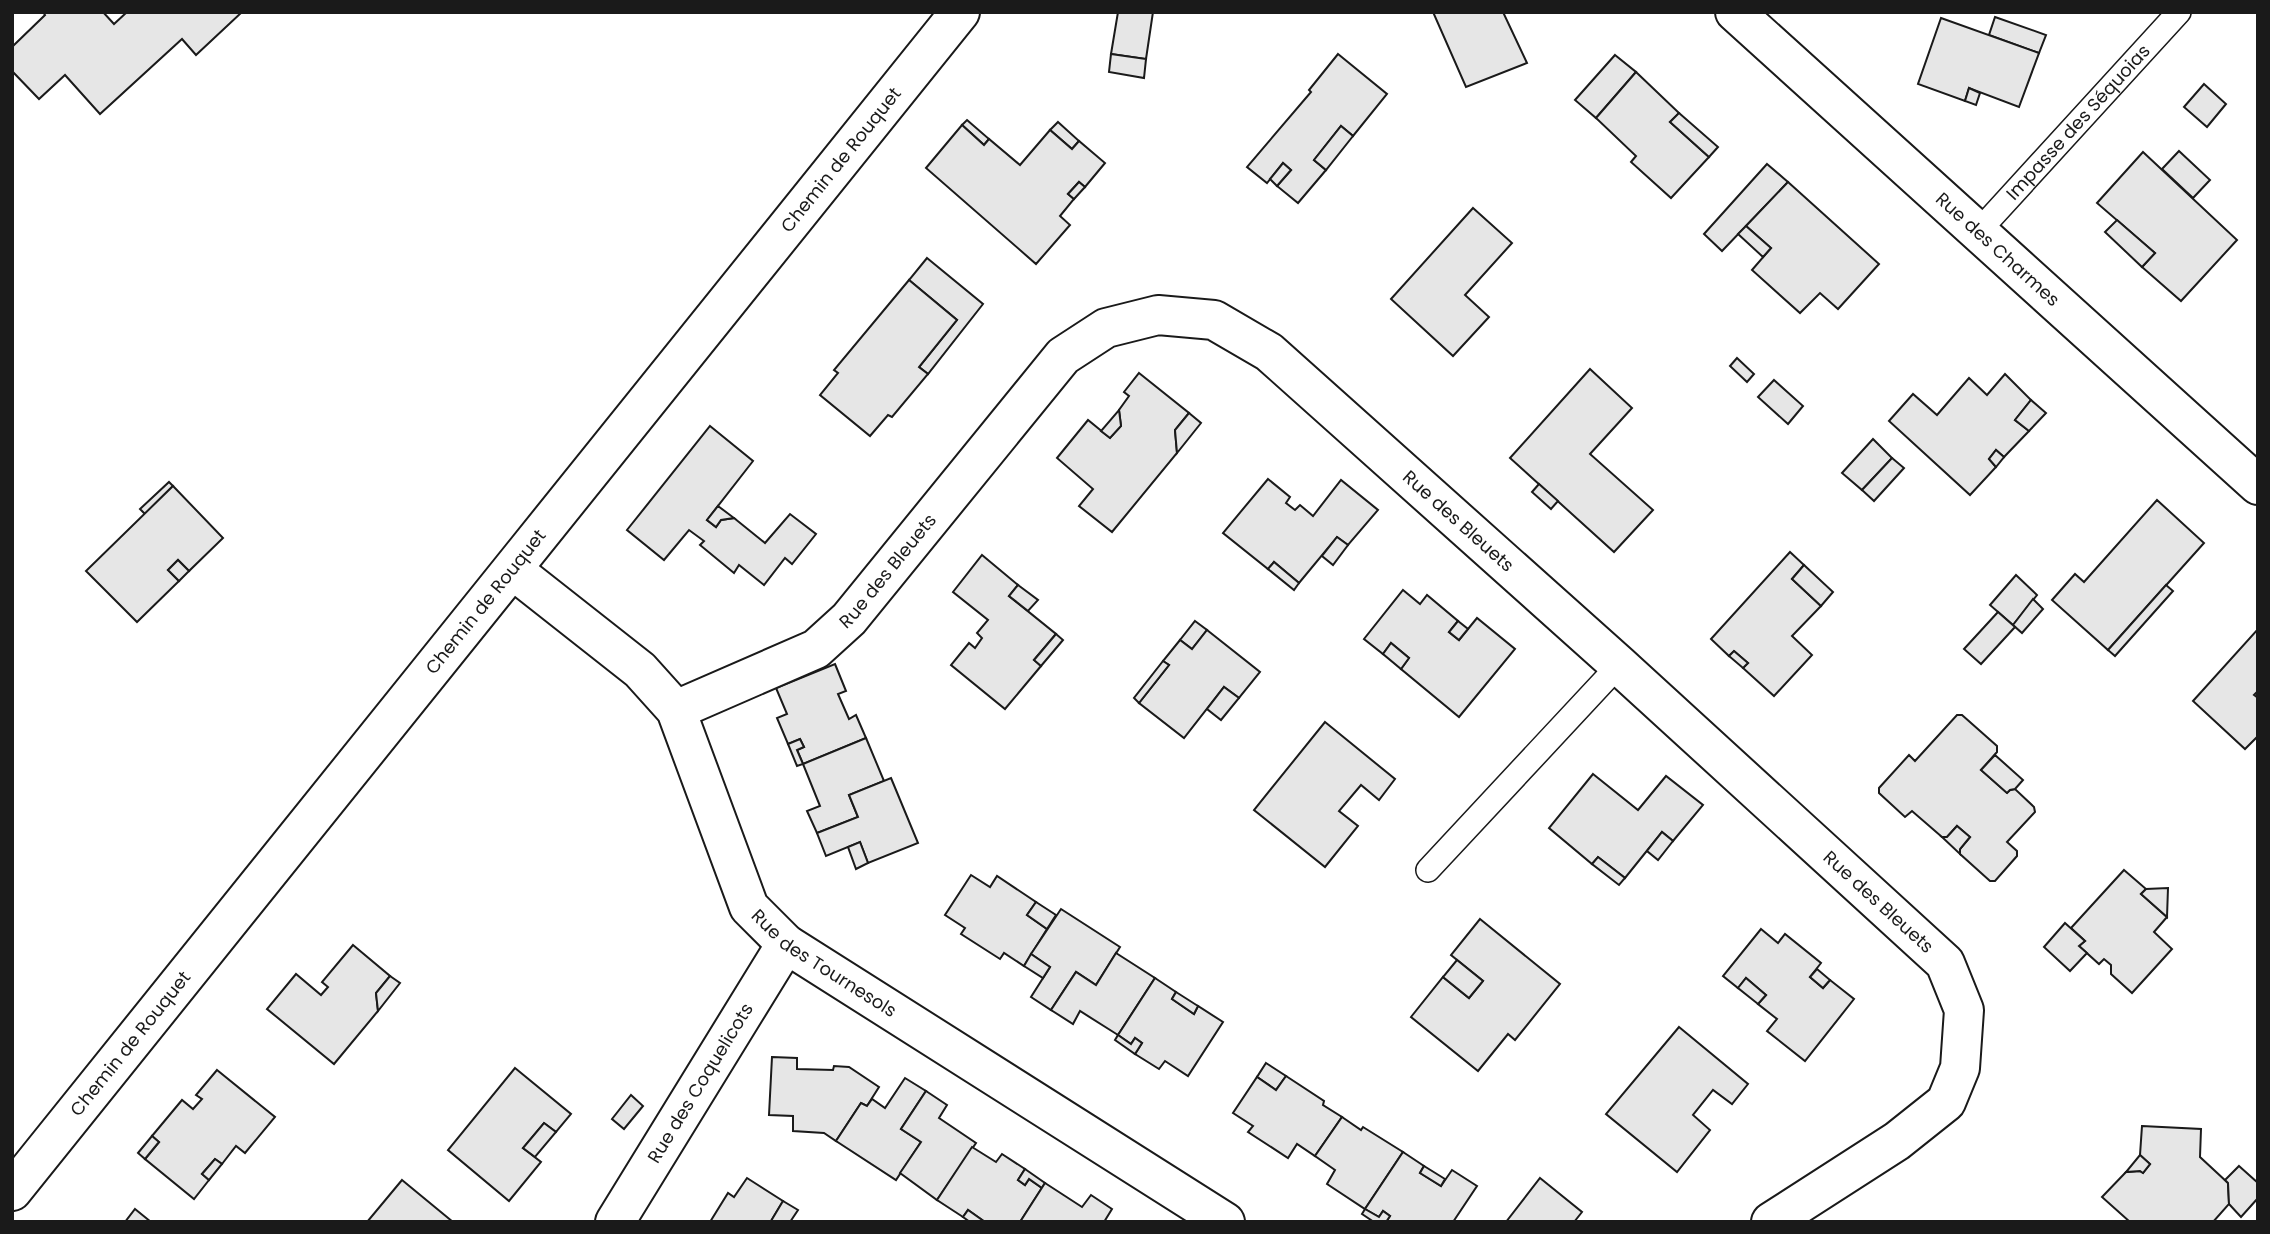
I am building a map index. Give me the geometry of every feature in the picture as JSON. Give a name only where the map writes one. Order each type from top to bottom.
[{"type":"street","name":"Chemin de Rouquet","points":[[12,1191],[960,12]]},
{"type":"street","name":"Rue des Charmes","points":[[1735,12],[2258,485]]},
{"type":"street","name":"Rue des Bleuets","points":[[676,710],[816,649],[849,618],[1063,356],[1106,328],[1158,315],[1214,320],[1269,352],[1619,665],[1944,963],[1964,1010],[1960,1068],[1946,1102],[1897,1141],[1771,1222]]},
{"type":"street","name":"Rue des Tournesols","points":[[513,570],[640,670],[676,710],[749,907],[786,944],[1225,1222]]},
{"type":"street","name":"Rue des Coquelicots","points":[[615,1222],[786,944]]},
{"type":"lane","name":"Impasse des Séquoias","points":[[1977,233],[2179,12]]},
{"type":"lane","points":[[1428,870],[1619,665]]},
{"type":"building","points":[[43,12],[103,12],[114,24],[127,12],[242,12],[196,55],[182,39],[100,114],[65,75],[39,99],[12,71],[12,47],[45,15]]},
{"type":"building","points":[[1118,12],[1153,12],[1146,59],[1111,54]]},
{"type":"building","points":[[1433,12],[1503,12],[1527,63],[1466,87]]},
{"type":"building","points":[[1995,17],[2046,35],[2039,53],[1989,35]]},
{"type":"building","points":[[1941,18],[2039,53],[2019,107],[1969,88],[1965,101],[1918,84]]},
{"type":"building","points":[[1111,54],[1146,59],[1144,78],[1109,72]]},
{"type":"building","points":[[1338,54],[1387,94],[1353,136],[1341,126],[1314,160],[1326,170],[1298,203],[1277,186],[1291,170],[1283,163],[1267,183],[1247,167],[1311,92],[1309,90]]},
{"type":"building","points":[[1615,55],[1636,72],[1596,118],[1575,100]]},
{"type":"building","points":[[1636,72],[1679,113],[1670,122],[1709,157],[1671,198],[1631,162],[1636,156],[1596,118]]},
{"type":"building","points":[[2204,84],[2226,104],[2207,127],[2184,107]]},
{"type":"building","points":[[1969,88],[1980,93],[1976,105],[1965,101]]},
{"type":"building","points":[[1679,113],[1718,147],[1709,157],[1670,122]]},
{"type":"building","points":[[967,120],[989,139],[984,145],[962,125]]},
{"type":"building","points":[[1058,122],[1079,141],[1072,149],[1050,130]]},
{"type":"building","points":[[962,125],[984,145],[989,139],[1020,165],[1050,130],[1072,149],[1079,141],[1105,163],[1085,187],[1079,182],[1068,194],[1074,199],[1060,216],[1070,225],[1036,264],[926,168]]},
{"type":"building","points":[[1341,126],[1353,136],[1326,170],[1314,160]]},
{"type":"building","points":[[2179,151],[2210,180],[2193,198],[2162,169]]},
{"type":"building","points":[[2143,152],[2237,240],[2181,301],[2142,267],[2155,253],[2097,203]]},
{"type":"building","points":[[1283,163],[1291,170],[1277,186],[1270,179]]},
{"type":"building","points":[[1767,164],[1788,182],[1722,251],[1704,234]]},
{"type":"building","points":[[1079,182],[1085,187],[1074,199],[1068,194]]},
{"type":"building","points":[[1788,182],[1879,264],[1838,309],[1820,293],[1800,313],[1752,270],[1771,248],[1746,226]]},
{"type":"building","points":[[1473,208],[1512,243],[1465,295],[1489,317],[1453,356],[1391,299]]},
{"type":"building","points":[[2117,220],[2155,253],[2142,267],[2105,232]]},
{"type":"building","points":[[1746,226],[1771,248],[1763,257],[1738,234]]},
{"type":"building","points":[[927,258],[983,304],[928,374],[919,367],[957,320],[909,280]]},
{"type":"building","points":[[909,280],[957,320],[919,367],[928,374],[892,417],[888,415],[870,436],[820,395],[838,373],[834,370]]},
{"type":"building","points":[[1737,358],[1754,374],[1747,382],[1730,366]]},
{"type":"building","points":[[1590,369],[1632,408],[1590,454],[1653,510],[1614,552],[1510,458]]},
{"type":"building","points":[[1139,373],[1189,413],[1175,430],[1177,453],[1112,532],[1079,506],[1093,489],[1057,458],[1088,420],[1110,438],[1121,426],[1119,410],[1129,396],[1124,392]]},
{"type":"building","points":[[2005,374],[2031,400],[2015,420],[2029,431],[2004,457],[1996,450],[1989,459],[1996,467],[1970,495],[1889,421],[1913,394],[1937,415],[1969,378],[1987,395]]},
{"type":"building","points":[[1774,380],[1803,406],[1788,424],[1758,397]]},
{"type":"building","points":[[2031,400],[2046,413],[2029,431],[2015,420]]},
{"type":"building","points":[[1119,410],[1121,426],[1110,438],[1101,431]]},
{"type":"building","points":[[1189,413],[1201,423],[1177,453],[1175,430]]},
{"type":"building","points":[[710,426],[753,461],[707,520],[716,527],[721,520],[734,518],[765,543],[790,514],[816,534],[792,564],[785,558],[764,585],[739,565],[734,573],[700,545],[704,541],[689,530],[664,560],[627,530]]},
{"type":"building","points":[[1873,439],[1892,458],[1862,490],[1842,473]]},
{"type":"building","points":[[1996,450],[2004,457],[1996,467],[1989,459]]},
{"type":"building","points":[[1892,458],[1904,468],[1874,501],[1862,490]]},
{"type":"building","points":[[1268,479],[1290,497],[1286,503],[1295,510],[1300,505],[1313,516],[1341,480],[1378,510],[1348,545],[1337,537],[1299,583],[1274,562],[1268,569],[1223,533]]},
{"type":"building","points":[[169,482],[173,486],[145,514],[140,509]]},
{"type":"building","points":[[1539,484],[1558,501],[1551,509],[1532,492]]},
{"type":"building","points":[[173,486],[223,538],[189,571],[178,560],[168,570],[179,581],[137,622],[86,571]]},
{"type":"building","points":[[2157,500],[2204,543],[2108,650],[2052,600],[2075,574],[2084,582]]},
{"type":"building","points":[[718,506],[734,518],[721,520],[716,527],[707,520]]},
{"type":"building","points":[[1337,537],[1348,545],[1333,565],[1322,556]]},
{"type":"building","points":[[1790,552],[1804,565],[1792,579],[1821,606],[1792,636],[1812,655],[1774,696],[1743,668],[1748,663],[1734,651],[1729,656],[1711,639]]},
{"type":"building","points":[[982,555],[1018,585],[1009,596],[1056,634],[1034,660],[1041,666],[1005,709],[951,665],[969,643],[975,648],[982,638],[977,633],[988,620],[953,592]]},
{"type":"building","points":[[178,560],[189,571],[179,581],[168,570]]},
{"type":"building","points":[[1274,562],[1299,583],[1294,590],[1268,569]]},
{"type":"building","points":[[1804,565],[1833,592],[1821,606],[1792,579]]},
{"type":"building","points":[[2016,575],[2037,595],[2013,625],[1990,605]]},
{"type":"building","points":[[1018,585],[1038,600],[1028,611],[1009,596]]},
{"type":"building","points":[[2166,585],[2173,591],[2115,656],[2108,650]]},
{"type":"building","points":[[1403,590],[1420,604],[1427,595],[1458,621],[1449,632],[1459,640],[1477,618],[1515,649],[1459,717],[1401,669],[1409,658],[1391,643],[1383,654],[1364,639]]},
{"type":"building","points":[[2033,599],[2043,609],[2022,633],[2013,625]]},
{"type":"building","points":[[1998,612],[2015,627],[1981,664],[1964,649]]},
{"type":"building","points":[[1195,621],[1207,630],[1192,649],[1180,640]]},
{"type":"building","points":[[1458,621],[1468,629],[1459,640],[1449,632]]},
{"type":"building","points":[[2258,629],[2258,691],[2254,695],[2258,698],[2258,736],[2245,749],[2193,701]]},
{"type":"building","points":[[1207,630],[1260,672],[1239,698],[1224,687],[1184,738],[1139,703],[1169,665],[1163,661],[1180,640],[1192,649]]},
{"type":"building","points":[[1056,634],[1063,640],[1041,666],[1034,660]]},
{"type":"building","points":[[1391,643],[1409,658],[1401,669],[1383,654]]},
{"type":"building","points":[[1734,651],[1748,663],[1743,668],[1729,656]]},
{"type":"building","points":[[1163,661],[1169,665],[1139,703],[1134,698]]},
{"type":"building","points":[[835,664],[846,691],[838,694],[849,719],[856,715],[866,738],[803,764],[797,750],[804,747],[800,739],[788,744],[777,718],[787,714],[776,688]]},
{"type":"building","points":[[1224,687],[1239,698],[1221,720],[1207,709]]},
{"type":"building","points":[[1957,715],[1962,715],[1997,746],[1997,752],[1981,770],[2007,793],[2015,789],[2034,807],[2035,812],[2007,842],[2017,851],[2017,856],[1995,881],[1990,881],[1960,854],[1960,849],[1970,837],[1957,826],[1947,837],[1942,837],[1912,811],[1905,817],[1879,793],[1879,788],[1909,755],[1915,761]]},
{"type":"building","points":[[1325,722],[1395,779],[1379,800],[1361,785],[1339,811],[1358,826],[1325,867],[1254,810]]},
{"type":"building","points":[[866,738],[884,781],[849,795],[858,817],[817,833],[807,811],[820,806],[803,764]]},
{"type":"building","points":[[800,739],[804,747],[797,750],[803,764],[797,766],[788,744]]},
{"type":"building","points":[[1995,755],[2023,780],[2007,793],[1981,770]]},
{"type":"building","points":[[1593,774],[1638,810],[1666,776],[1703,805],[1673,841],[1662,832],[1625,878],[1598,857],[1592,864],[1549,828]]},
{"type":"building","points":[[891,778],[918,843],[868,863],[860,842],[826,856],[817,833],[858,817],[849,795]]},
{"type":"building","points":[[1957,826],[1970,837],[1960,849],[1960,854],[1942,837],[1947,837]]},
{"type":"building","points":[[1662,832],[1673,841],[1658,860],[1647,851]]},
{"type":"building","points":[[860,842],[868,863],[856,869],[848,847]]},
{"type":"building","points":[[1598,857],[1625,878],[1619,885],[1592,864]]},
{"type":"building","points":[[2124,870],[2146,889],[2141,894],[2167,917],[2154,932],[2172,949],[2132,993],[2111,974],[2111,965],[2104,959],[2099,964],[2079,946],[2085,941],[2071,928]]},
{"type":"building","points":[[971,875],[990,887],[997,876],[1036,902],[1027,915],[1047,929],[1024,966],[1004,953],[1000,959],[961,934],[965,928],[945,915]]},
{"type":"building","points":[[2168,888],[2167,917],[2141,894],[2146,889]]},
{"type":"building","points":[[1036,902],[1056,915],[1047,929],[1027,915]]},
{"type":"building","points":[[1061,909],[1120,947],[1096,985],[1076,972],[1051,1010],[1031,997],[1050,967],[1031,954]]},
{"type":"building","points":[[1480,919],[1560,984],[1515,1040],[1508,1034],[1478,1071],[1411,1017],[1443,977],[1469,998],[1483,981],[1451,955]]},
{"type":"building","points":[[2065,923],[2085,941],[2079,946],[2087,953],[2070,971],[2044,947]]},
{"type":"building","points":[[1761,929],[1778,943],[1785,934],[1821,963],[1810,977],[1823,988],[1830,980],[1854,999],[1805,1061],[1767,1031],[1777,1019],[1758,1004],[1766,995],[1746,978],[1738,988],[1723,976]]},
{"type":"building","points":[[353,945],[390,976],[376,993],[378,1011],[334,1064],[267,1009],[296,974],[321,995],[328,987],[322,982]]},
{"type":"building","points":[[1116,953],[1155,978],[1118,1035],[1080,1011],[1073,1024],[1051,1010],[1076,972],[1096,985]]},
{"type":"building","points":[[1031,954],[1050,967],[1043,978],[1024,966]]},
{"type":"building","points":[[1457,960],[1483,981],[1469,998],[1443,977]]},
{"type":"building","points":[[1817,969],[1830,980],[1823,988],[1810,977]]},
{"type":"building","points":[[390,976],[400,983],[378,1011],[376,993]]},
{"type":"building","points":[[1155,978],[1176,992],[1172,999],[1194,1014],[1198,1006],[1223,1022],[1188,1076],[1165,1061],[1159,1069],[1135,1054],[1142,1043],[1135,1038],[1131,1044],[1118,1035]]},
{"type":"building","points":[[1746,978],[1766,995],[1758,1004],[1738,988]]},
{"type":"building","points":[[1176,992],[1198,1006],[1194,1014],[1172,999]]},
{"type":"building","points":[[1679,1027],[1748,1084],[1732,1104],[1713,1090],[1693,1115],[1710,1130],[1677,1172],[1606,1114]]},
{"type":"building","points":[[1118,1035],[1131,1044],[1135,1038],[1142,1043],[1135,1054],[1115,1040]]},
{"type":"building","points":[[772,1057],[797,1058],[797,1069],[833,1070],[834,1066],[849,1067],[879,1087],[867,1106],[861,1103],[836,1141],[824,1133],[793,1131],[793,1116],[769,1115]]},
{"type":"building","points":[[1266,1063],[1286,1076],[1276,1090],[1257,1077]]},
{"type":"building","points":[[515,1068],[571,1114],[556,1132],[544,1123],[523,1148],[541,1162],[509,1201],[448,1150]]},
{"type":"building","points":[[217,1070],[275,1117],[245,1153],[236,1146],[222,1164],[215,1159],[202,1174],[209,1180],[194,1199],[145,1159],[159,1142],[152,1136],[182,1100],[193,1109],[202,1099],[196,1095]]},
{"type":"building","points":[[1286,1076],[1324,1101],[1323,1105],[1342,1117],[1315,1156],[1297,1144],[1288,1158],[1248,1132],[1253,1126],[1233,1113],[1257,1077],[1276,1090]]},
{"type":"building","points":[[905,1078],[926,1091],[901,1129],[921,1142],[896,1180],[836,1141],[861,1103],[867,1106],[872,1099],[885,1108]]},
{"type":"building","points":[[926,1091],[947,1105],[939,1118],[976,1143],[937,1200],[900,1173],[921,1142],[901,1129]]},
{"type":"building","points":[[631,1095],[643,1106],[624,1129],[612,1119]]},
{"type":"building","points":[[1342,1117],[1403,1152],[1365,1209],[1327,1184],[1335,1170],[1315,1156]]},
{"type":"building","points":[[544,1123],[556,1132],[535,1157],[523,1148]]},
{"type":"building","points":[[2142,1126],[2201,1129],[2200,1157],[2228,1183],[2229,1204],[2213,1222],[2130,1222],[2102,1197],[2126,1172],[2143,1173],[2150,1164],[2140,1155]]},
{"type":"building","points":[[152,1136],[159,1142],[145,1159],[138,1153]]},
{"type":"building","points":[[972,1147],[996,1162],[1002,1154],[1025,1169],[1018,1180],[1025,1185],[1029,1179],[1042,1188],[1020,1222],[985,1222],[968,1210],[963,1217],[937,1200]]},
{"type":"building","points":[[1403,1152],[1424,1166],[1420,1173],[1441,1186],[1452,1170],[1477,1186],[1453,1222],[1386,1222],[1390,1216],[1383,1211],[1379,1217],[1365,1209]]},
{"type":"building","points":[[2140,1155],[2150,1164],[2143,1173],[2126,1172]]},
{"type":"building","points":[[215,1159],[222,1164],[209,1180],[202,1174]]},
{"type":"building","points":[[1424,1166],[1445,1179],[1441,1186],[1420,1173]]},
{"type":"building","points":[[2239,1166],[2258,1183],[2258,1198],[2241,1217],[2229,1204],[2228,1183],[2225,1180]]},
{"type":"building","points":[[1025,1169],[1045,1183],[1042,1188],[1029,1179],[1025,1185],[1018,1180]]},
{"type":"building","points":[[747,1178],[783,1201],[771,1221],[773,1222],[710,1222],[728,1193],[734,1197]]},
{"type":"building","points":[[1540,1178],[1582,1212],[1574,1222],[1506,1222]]},
{"type":"building","points":[[402,1180],[453,1222],[367,1222]]},
{"type":"building","points":[[1045,1183],[1082,1207],[1091,1195],[1112,1209],[1104,1222],[1020,1222]]},
{"type":"building","points":[[783,1201],[798,1210],[790,1222],[771,1221]]},
{"type":"building","points":[[135,1209],[151,1222],[125,1222]]},
{"type":"building","points":[[1365,1209],[1379,1217],[1383,1211],[1390,1216],[1386,1222],[1374,1222],[1362,1214]]},
{"type":"building","points":[[968,1210],[985,1222],[970,1222],[963,1217]]}]
